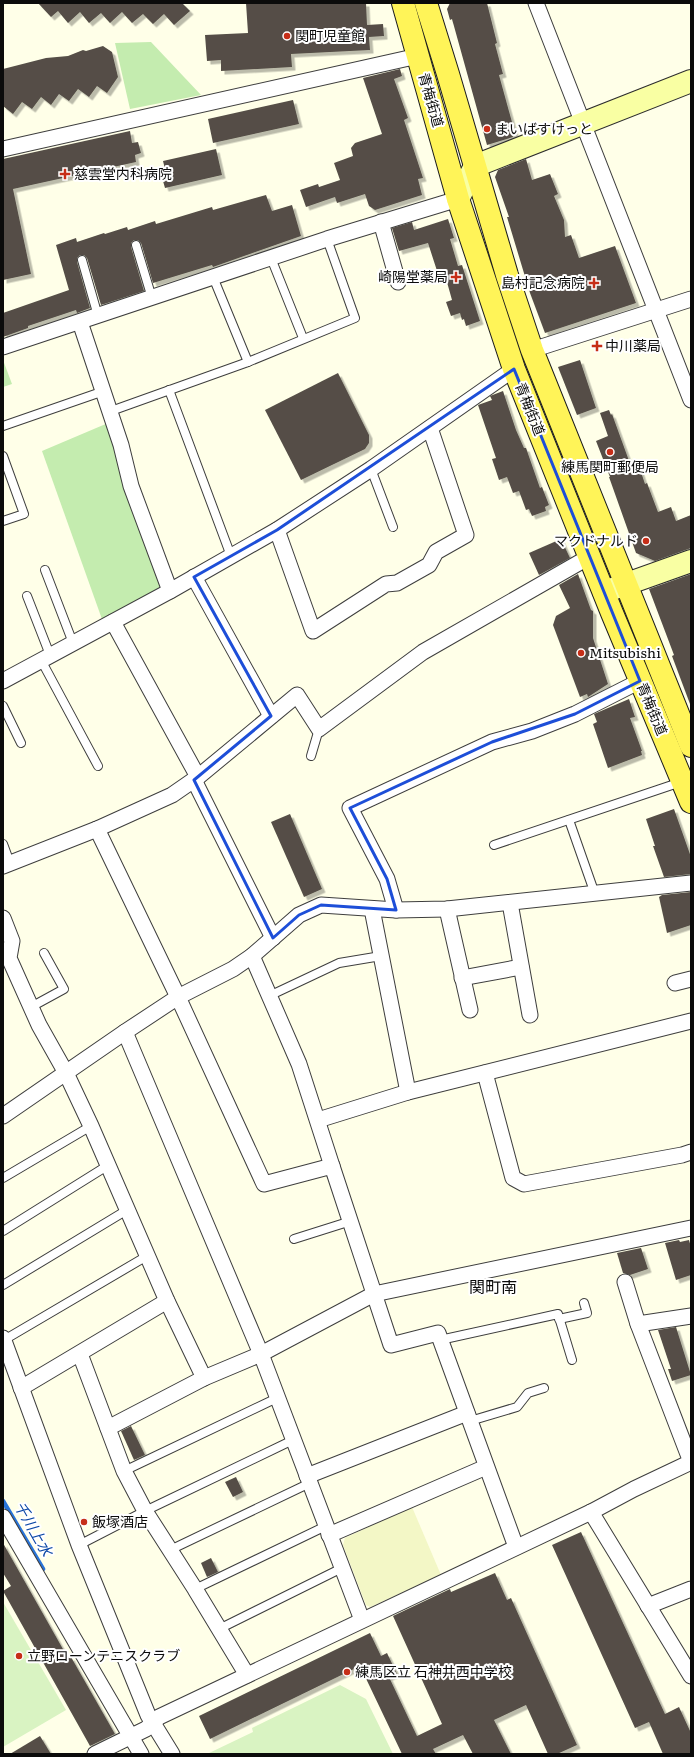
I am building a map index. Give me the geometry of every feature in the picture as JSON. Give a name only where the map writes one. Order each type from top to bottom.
[{"type":"main road","name":"青梅街道","points":[[403,3],[458,198],[514,369],[589,557],[691,802]]},
{"type":"main road","name":"青梅街道","points":[[426,3],[505,268],[532,350],[691,746]]},
{"type":"street","points":[[536,3],[691,400]]},
{"type":"street","points":[[3,149],[418,56]]},
{"type":"street","points":[[3,347],[327,239],[458,198],[475,166],[691,82]]},
{"type":"street","points":[[381,222],[398,282]]},
{"type":"street","points":[[532,350],[656,311],[691,298]]},
{"type":"street","points":[[80,322],[121,445],[131,486],[170,591]]},
{"type":"street","points":[[3,681],[170,591],[277,530],[371,469],[514,369]]},
{"type":"street","points":[[277,530],[313,631],[386,584],[397,583],[429,565],[436,552],[466,535],[430,428]]},
{"type":"street","points":[[6,864],[97,829],[172,794],[196,778],[297,695],[319,729],[423,652],[589,557]]},
{"type":"street","points":[[604,592],[691,561]]},
{"type":"street","points":[[194,577],[271,716]]},
{"type":"street","points":[[113,622],[196,778],[273,938]]},
{"type":"street","points":[[396,910],[387,879],[350,808],[492,742],[532,731],[575,714],[640,681]]},
{"type":"street","points":[[97,829],[178,997],[264,1184],[332,1166]]},
{"type":"street","points":[[3,1116],[178,997],[233,969],[252,956],[299,915],[321,905],[396,910],[447,910],[691,883]]},
{"type":"street","points":[[510,903],[530,1015]]},
{"type":"street","points":[[372,909],[408,1092]]},
{"type":"street","points":[[447,910],[470,1010]]},
{"type":"street","points":[[3,918],[12,941],[9,958],[39,1025],[66,1073],[91,1126],[107,1166],[167,1301],[204,1378]]},
{"type":"street","points":[[252,956],[299,1064],[391,1345],[438,1333],[516,1547]]},
{"type":"street","points":[[462,978],[521,967]]},
{"type":"street","points":[[675,983],[691,979]]},
{"type":"street","points":[[318,1120],[408,1092],[691,1021]]},
{"type":"street","points":[[125,1032],[261,1354],[362,1620]]},
{"type":"street","points":[[486,1073],[513,1178],[524,1184],[682,1155],[691,1152]]},
{"type":"street","points":[[108,1428],[204,1378],[261,1354],[374,1294],[691,1228]]},
{"type":"street","points":[[95,1754],[130,1736],[159,1717],[591,1512],[634,1489],[691,1462],[638,1324],[625,1282]]},
{"type":"street","points":[[21,1388],[167,1301]]},
{"type":"street","points":[[638,1324],[691,1316]]},
{"type":"street","points":[[3,1339],[79,1545],[152,1723],[172,1754]]},
{"type":"street","points":[[80,1354],[124,1471],[145,1512],[195,1589],[247,1675]]},
{"type":"street","points":[[308,1479],[468,1417]]},
{"type":"street","points":[[328,1531],[486,1467]]},
{"type":"street","points":[[591,1512],[691,1676]]},
{"type":"street","points":[[4,1522],[142,1754]]},
{"type":"street","points":[[648,1606],[691,1589]]},
{"type":"lane","points":[[110,411],[248,362],[303,338],[355,318],[327,239]]},
{"type":"lane","points":[[136,246],[152,298]]},
{"type":"lane","points":[[271,258],[303,338]]},
{"type":"lane","points":[[82,260],[98,316]]},
{"type":"lane","points":[[213,277],[248,362]]},
{"type":"lane","points":[[168,390],[232,556]]},
{"type":"lane","points":[[3,426],[104,391]]},
{"type":"lane","points":[[3,456],[24,514],[3,521]]},
{"type":"lane","points":[[371,469],[393,527]]},
{"type":"lane","points":[[45,570],[74,643]]},
{"type":"lane","points":[[27,596],[45,658],[98,766]]},
{"type":"lane","points":[[3,706],[21,743]]},
{"type":"lane","points":[[311,756],[319,729]]},
{"type":"lane","points":[[494,844],[683,782]]},
{"type":"lane","points":[[570,820],[595,894]]},
{"type":"lane","points":[[3,844],[6,864]]},
{"type":"lane","points":[[31,1007],[64,989],[44,953]]},
{"type":"lane","points":[[269,996],[339,963],[381,956]]},
{"type":"lane","points":[[3,1178],[91,1126]]},
{"type":"lane","points":[[3,1231],[107,1166]]},
{"type":"lane","points":[[3,1286],[127,1210]]},
{"type":"lane","points":[[294,1239],[351,1221]]},
{"type":"lane","points":[[3,1339],[147,1256]]},
{"type":"lane","points":[[559,1319],[586,1313],[584,1303]]},
{"type":"lane","points":[[440,1340],[558,1314],[572,1360]]},
{"type":"lane","points":[[468,1417],[517,1406],[528,1393],[544,1388]]},
{"type":"lane","points":[[124,1471],[277,1398]]},
{"type":"lane","points":[[79,1545],[293,1440]]},
{"type":"lane","points":[[170,1550],[308,1479]]},
{"type":"lane","points":[[195,1589],[328,1531]]},
{"type":"lane","points":[[219,1629],[342,1568]]},
{"type":"highlighted area","points":[[514,369],[640,681],[575,714],[492,742],[350,808],[387,879],[396,910],[321,905],[299,915],[273,938],[194,780],[271,716],[194,577],[277,530]]},
{"type":"green space","points":[[151,42],[201,95],[130,109],[115,43]]},
{"type":"green space","points":[[3,360],[12,384],[3,387]]},
{"type":"green space","points":[[108,423],[163,589],[103,622],[42,451]]},
{"type":"green space","points":[[412,1507],[441,1575],[370,1607],[366,1605],[343,1545],[345,1538]]},
{"type":"green space","name":"立野ローンテニスクラブ","points":[[3,1602],[66,1710],[3,1747]]},
{"type":"green space","points":[[340,1685],[366,1699],[393,1754],[207,1754],[253,1732],[252,1728]]},
{"type":"building","points":[[38,3],[182,3],[190,11],[174,25],[164,14],[153,24],[143,14],[132,23],[122,12],[110,23],[101,13],[89,23],[80,12],[68,23],[58,11],[51,17]]},
{"type":"building","points":[[246,3],[366,3],[367,25],[383,24],[384,36],[369,37],[370,50],[291,54],[292,67],[221,71],[221,60],[207,61],[205,35],[248,33]]},
{"type":"building","points":[[450,3],[487,3],[497,43],[495,44],[503,74],[499,75],[515,133],[512,134],[513,137],[487,145],[452,19],[450,20],[447,9]]},
{"type":"building","points":[[103,46],[112,52],[118,77],[107,93],[97,86],[89,97],[78,89],[69,101],[59,94],[51,105],[41,97],[32,109],[22,102],[13,114],[3,106],[3,69],[46,58],[68,56],[83,50],[86,51]]},
{"type":"building","points":[[400,69],[402,76],[394,79],[408,118],[404,120],[423,178],[418,179],[422,195],[375,210],[369,206],[365,194],[337,203],[335,197],[306,207],[300,190],[318,184],[319,187],[340,180],[334,163],[353,156],[351,148],[355,143],[382,134],[363,78]]},
{"type":"building","points":[[293,100],[299,124],[213,143],[208,119]]},
{"type":"building","points":[[130,131],[132,143],[138,142],[141,153],[135,155],[136,162],[13,189],[31,274],[3,280],[3,159]]},
{"type":"building","points":[[216,149],[222,175],[165,188],[161,174],[166,173],[163,161]]},
{"type":"building","points":[[526,159],[532,180],[550,174],[558,194],[554,196],[564,220],[565,237],[571,235],[579,258],[615,246],[636,303],[545,333],[530,293],[507,217],[509,217],[495,177],[498,170]]},
{"type":"building","points":[[266,195],[272,211],[292,205],[301,236],[213,267],[212,265],[153,283],[141,243],[138,240],[134,240],[131,243],[131,247],[144,291],[101,305],[87,258],[84,255],[80,255],[77,258],[77,262],[90,308],[77,313],[76,310],[28,326],[28,328],[3,337],[3,313],[69,290],[56,245],[76,238],[77,242],[127,227],[128,230],[155,221],[156,224],[212,207],[213,210]]},
{"type":"building","points":[[448,219],[454,238],[450,239],[458,266],[462,265],[480,321],[466,326],[460,313],[451,316],[446,302],[452,300],[445,275],[439,277],[428,243],[399,251],[392,228],[412,222],[414,230]]},
{"type":"building","points":[[580,360],[596,408],[577,415],[558,367]]},
{"type":"building","points":[[338,373],[369,435],[369,443],[365,449],[301,480],[265,410]]},
{"type":"building","points":[[503,391],[516,430],[524,448],[526,448],[540,488],[542,487],[549,505],[545,507],[546,511],[532,516],[529,509],[526,510],[519,491],[513,493],[507,477],[499,480],[492,459],[496,458],[478,405],[492,400],[490,396]]},
{"type":"building","points":[[609,410],[611,415],[612,414],[632,469],[639,466],[645,484],[647,483],[658,512],[671,507],[676,521],[691,515],[691,548],[655,561],[636,553],[596,441],[608,436],[600,413]]},
{"type":"building","points":[[561,539],[570,558],[539,575],[529,553]]},
{"type":"building","points":[[578,574],[591,610],[593,611],[593,638],[608,684],[588,697],[587,694],[580,697],[553,625],[556,616],[570,608],[559,585]]},
{"type":"building","points":[[691,574],[690,704],[672,656],[674,655],[649,589]]},
{"type":"building","points":[[629,699],[635,717],[630,718],[642,751],[642,755],[608,768],[593,724],[597,722],[594,714]]},
{"type":"building","points":[[674,809],[691,857],[691,874],[664,877],[653,846],[655,846],[646,819]]},
{"type":"building","points":[[290,814],[322,889],[304,897],[271,822]]},
{"type":"building","points":[[691,892],[691,925],[667,933],[659,897],[662,895]]},
{"type":"building","points":[[679,1240],[680,1242],[689,1240],[691,1247],[691,1275],[676,1280],[665,1243]]},
{"type":"building","points":[[641,1248],[648,1269],[630,1275],[623,1273],[617,1253]]},
{"type":"building","points":[[676,1327],[691,1375],[672,1381],[668,1369],[671,1369],[658,1330]]},
{"type":"building","points":[[131,1426],[145,1455],[134,1460],[121,1431]]},
{"type":"building","points":[[236,1477],[243,1492],[233,1497],[225,1482]]},
{"type":"building","points":[[581,1532],[665,1714],[679,1707],[691,1733],[691,1754],[663,1754],[649,1722],[635,1728],[552,1545]]},
{"type":"building","points":[[3,1543],[68,1658],[71,1657],[115,1734],[90,1746],[3,1591],[11,1586],[3,1573]]},
{"type":"building","points":[[211,1558],[218,1572],[207,1577],[201,1563]]},
{"type":"building","points":[[495,1573],[507,1600],[511,1598],[577,1745],[557,1754],[548,1754],[526,1705],[494,1720],[511,1754],[473,1754],[463,1735],[433,1749],[436,1754],[402,1754],[360,1666],[210,1739],[199,1716],[370,1633],[381,1656],[387,1653],[397,1674],[389,1677],[417,1736],[442,1724],[393,1616],[450,1589],[451,1592]]},
{"type":"building","points":[[40,1736],[51,1754],[10,1754]]},
{"type":"waterway","name":"千川上水","points":[[3,1501],[43,1569]]},
{"type":"place","name":"関町児童館","points":[[287,36]]},
{"type":"place","name":"まいばすけっと","points":[[487,129]]},
{"type":"place","name":"慈雲堂内科病院","points":[[65,174]]},
{"type":"place","name":"崎陽堂薬局","points":[[456,277]]},
{"type":"place","name":"島村記念病院","points":[[594,283]]},
{"type":"place","name":"中川薬局","points":[[597,346]]},
{"type":"place","name":"練馬関町郵便局","points":[[610,452]]},
{"type":"place","name":"マクドナルド","points":[[646,541]]},
{"type":"place","name":"Mitsubishi","points":[[581,653]]},
{"type":"place","name":"飯塚酒店","points":[[84,1522]]},
{"type":"place","name":"立野ローンテニスクラブ","points":[[19,1656]]},
{"type":"place","name":"練馬区立 石神井西中学校","points":[[347,1672]]},
{"type":"district","name":"関町南","points":[[493,1287]]}]
